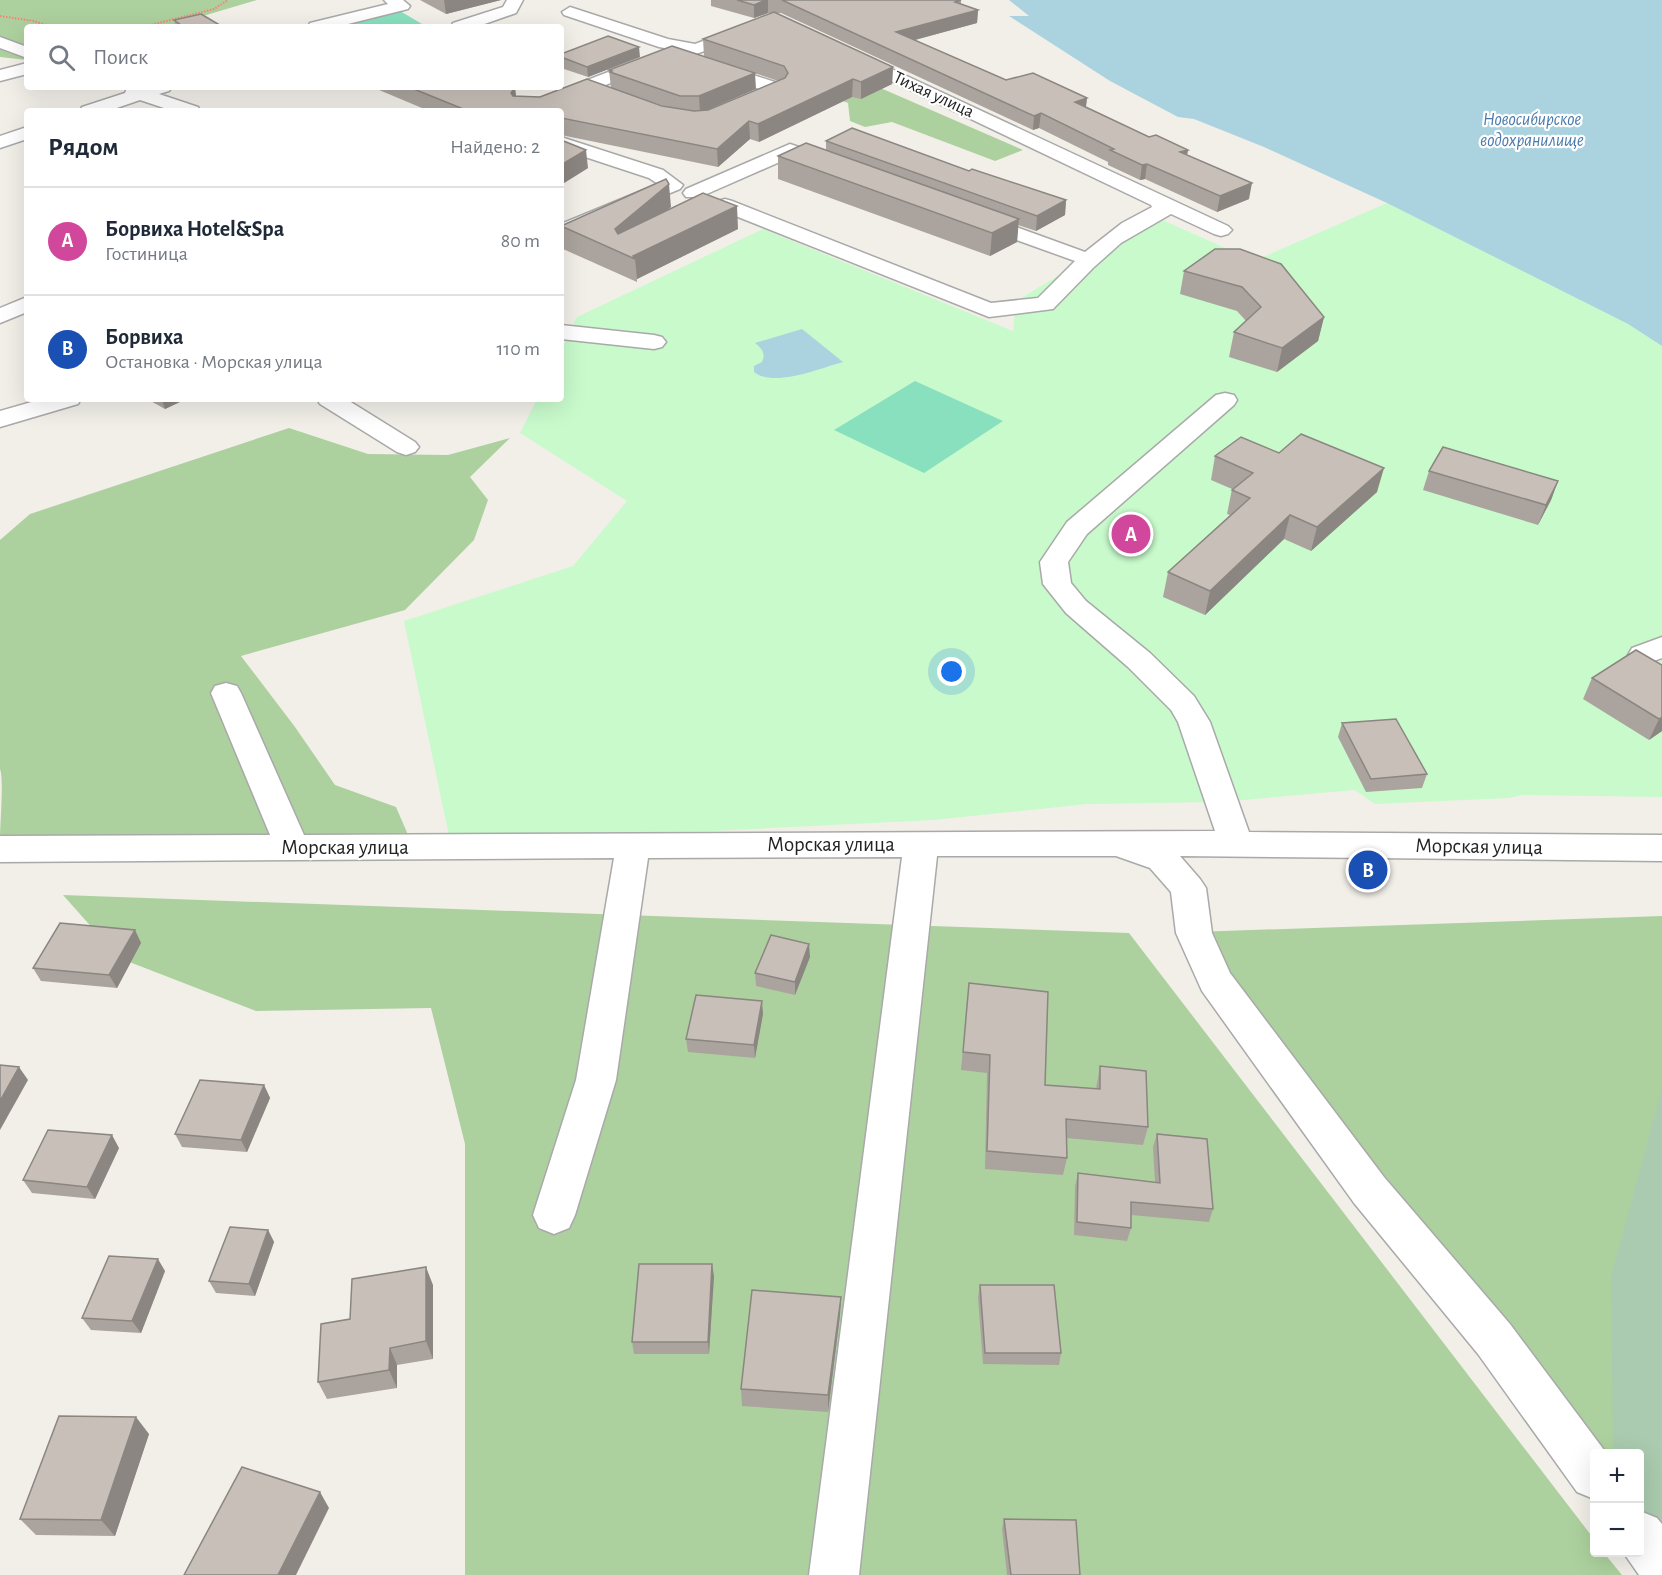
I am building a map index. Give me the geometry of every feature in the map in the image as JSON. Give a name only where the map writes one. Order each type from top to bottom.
[{"type":"street","points":[[328,24],[402,6],[392,0]]},
{"type":"street","points":[[468,24],[510,10],[515,0]]},
{"type":"street","points":[[589,0],[564,16],[665,44],[696,49],[763,24]]},
{"type":"street","points":[[0,42],[24,52]]},
{"type":"street","name":"Тихая улица","points":[[838,49],[1221,230]]},
{"type":"street","points":[[532,108],[672,53],[778,89],[735,108]]},
{"type":"street","points":[[0,76],[24,69]]},
{"type":"street","points":[[586,87],[613,96]]},
{"type":"street","points":[[127,90],[182,108]]},
{"type":"street","points":[[97,108],[152,90]]},
{"type":"street","points":[[537,90],[559,98]]},
{"type":"street","points":[[0,142],[24,134]]},
{"type":"street","points":[[564,144],[656,174],[672,185],[696,194],[790,150],[846,171]]},
{"type":"street","points":[[564,231],[672,185]]},
{"type":"street","points":[[725,205],[989,310],[1045,304],[1089,258],[1150,216],[1163,210],[1159,199]]},
{"type":"street","points":[[958,212],[1077,255]]},
{"type":"street","points":[[0,316],[24,305]]},
{"type":"street","points":[[564,332],[654,342]]},
{"type":"street","points":[[1225,400],[1077,528],[1054,562],[1057,584],[1076,607],[1139,660],[1183,703],[1194,722],[1236,843]]},
{"type":"street","points":[[0,418],[58,402]]},
{"type":"street","points":[[334,402],[406,447]]},
{"type":"street","points":[[226,693],[292,847]]},
{"type":"street","points":[[1110,843],[1162,860],[1188,888],[1194,933],[1215,981],[1369,1190],[1494,1340],[1590,1470]]},
{"type":"street","name":"Морская улица","points":[[0,849],[1110,843],[1662,848]]},
{"type":"street","points":[[834,1575],[921,844]]},
{"type":"street","points":[[554,1215],[596,1080],[633,845]]},
{"type":"street","points":[[1644,1540],[1662,1565]]},
{"type":"path","points":[[155,24],[214,9],[228,0]]},
{"type":"path","points":[[0,16],[42,24]]},
{"type":"green space","points":[[0,0],[257,0],[176,24],[24,24],[24,60],[0,57]]},
{"type":"green space","points":[[400,11],[422,24],[345,24]]},
{"type":"green space","points":[[800,53],[1023,150],[995,161],[892,122],[865,127],[850,121],[848,103],[764,72]]},
{"type":"green space","points":[[1387,203],[1628,324],[1662,346],[1662,797],[1522,795],[1509,798],[1375,804],[1355,790],[1220,802],[1087,804],[933,820],[712,831],[449,836],[404,621],[573,566],[627,501],[520,433],[536,402],[564,402],[564,344],[577,317],[763,229],[1013,331],[1016,301],[1156,217],[1254,261]]},
{"type":"green space","points":[[915,381],[1003,421],[924,473],[834,430]]},
{"type":"green space","points":[[289,428],[368,454],[448,455],[510,438],[470,477],[488,500],[474,540],[405,610],[241,656],[295,727],[335,785],[396,807],[409,837],[0,838],[2,791],[0,769],[0,540],[30,514]]},
{"type":"green space","points":[[63,895],[1129,933],[1590,1534],[1590,1557],[1607,1557],[1622,1575],[465,1575],[465,1144],[431,1008],[256,1011],[119,958]]},
{"type":"green space","points":[[1662,916],[1662,1532],[1644,1468],[1644,1449],[1598,1449],[1194,932]]},
{"type":"green space","points":[[1662,1088],[1662,1561],[1644,1541],[1644,1449],[1613,1449],[1611,1276]]},
{"type":"water","name":"Новосибирское водохранилище","points":[[1009,0],[1662,0],[1662,346],[1628,324],[1387,203],[1264,147],[1194,119],[1178,117],[1110,81],[1009,16],[1029,16]]},
{"type":"water","points":[[802,329],[843,362],[785,377],[773,378],[754,372],[754,366],[762,362],[764,356],[755,343]]},
{"type":"building","points":[[737,0],[766,0],[754,5]]},
{"type":"building","points":[[782,0],[961,0],[955,2],[978,10],[896,32],[1006,80],[1033,73],[1087,98],[1075,102],[1149,137],[1156,135],[1188,150],[1180,152],[1252,183],[1220,196],[1147,164],[1142,165],[1041,113],[1034,116]]},
{"type":"building","points":[[774,12],[893,67],[861,82],[853,79],[758,124],[749,121],[717,149],[564,119],[564,108],[461,108],[416,90],[513,90],[511,93],[513,96],[540,97],[564,90],[564,88],[587,79],[662,106],[694,111],[708,110],[785,78],[788,73],[784,66],[703,39]]},
{"type":"building","points":[[201,14],[218,24],[180,24],[174,20]]},
{"type":"building","points":[[608,36],[639,47],[587,67],[564,58],[564,53]]},
{"type":"building","points":[[672,46],[755,73],[699,96],[680,96],[609,70]]},
{"type":"building","points":[[852,128],[969,171],[972,169],[1066,200],[1037,216],[826,141]]},
{"type":"building","points":[[564,141],[586,150],[564,163]]},
{"type":"building","points":[[806,143],[1019,219],[992,233],[778,156]]},
{"type":"building","points":[[666,179],[669,184],[615,229],[618,234],[703,193],[737,206],[633,256],[635,259],[564,227],[564,225]]},
{"type":"building","points":[[1215,249],[1240,249],[1281,264],[1324,317],[1282,348],[1234,332],[1261,307],[1242,287],[1184,271]]},
{"type":"building","points":[[1301,434],[1384,468],[1317,527],[1290,515],[1210,591],[1168,572],[1250,498],[1232,490],[1253,473],[1215,456],[1241,437],[1279,453]]},
{"type":"building","points":[[1443,447],[1558,481],[1546,505],[1429,471]]},
{"type":"building","points":[[1636,650],[1662,665],[1662,717],[1659,719],[1592,678]]},
{"type":"building","points":[[1396,719],[1427,774],[1371,779],[1342,723]]},
{"type":"building","points":[[60,923],[135,930],[109,975],[33,968]]},
{"type":"building","points":[[771,935],[809,944],[795,982],[755,973]]},
{"type":"building","points":[[969,983],[1048,992],[1045,1085],[1100,1089],[1100,1066],[1146,1071],[1148,1127],[1066,1119],[1067,1158],[987,1151],[990,1055],[963,1052]]},
{"type":"building","points":[[696,995],[762,1001],[754,1045],[686,1039]]},
{"type":"building","points":[[0,1065],[19,1067],[0,1101]]},
{"type":"building","points":[[200,1080],[264,1085],[241,1140],[175,1134]]},
{"type":"building","points":[[48,1130],[112,1135],[87,1187],[23,1180]]},
{"type":"building","points":[[1157,1134],[1207,1139],[1213,1209],[1131,1202],[1131,1228],[1077,1222],[1078,1173],[1160,1183]]},
{"type":"building","points":[[230,1227],[268,1230],[249,1284],[209,1281]]},
{"type":"building","points":[[109,1256],[158,1259],[132,1321],[82,1318]]},
{"type":"building","points":[[639,1264],[712,1264],[708,1342],[632,1342]]},
{"type":"building","points":[[426,1267],[426,1341],[390,1348],[389,1370],[318,1382],[321,1324],[350,1319],[352,1279]]},
{"type":"building","points":[[980,1285],[1054,1285],[1061,1353],[985,1353]]},
{"type":"building","points":[[752,1290],[841,1297],[828,1395],[741,1389]]},
{"type":"building","points":[[59,1416],[136,1417],[101,1520],[20,1519]]},
{"type":"building","points":[[242,1467],[320,1492],[278,1575],[184,1575]]},
{"type":"building","points":[[1004,1519],[1076,1520],[1080,1575],[1011,1575]]},
{"type":"place","name":"Борвиха Hotel&Spa","points":[[1131,534]]},
{"type":"place","name":"Борвиха","points":[[1368,870]]}]
